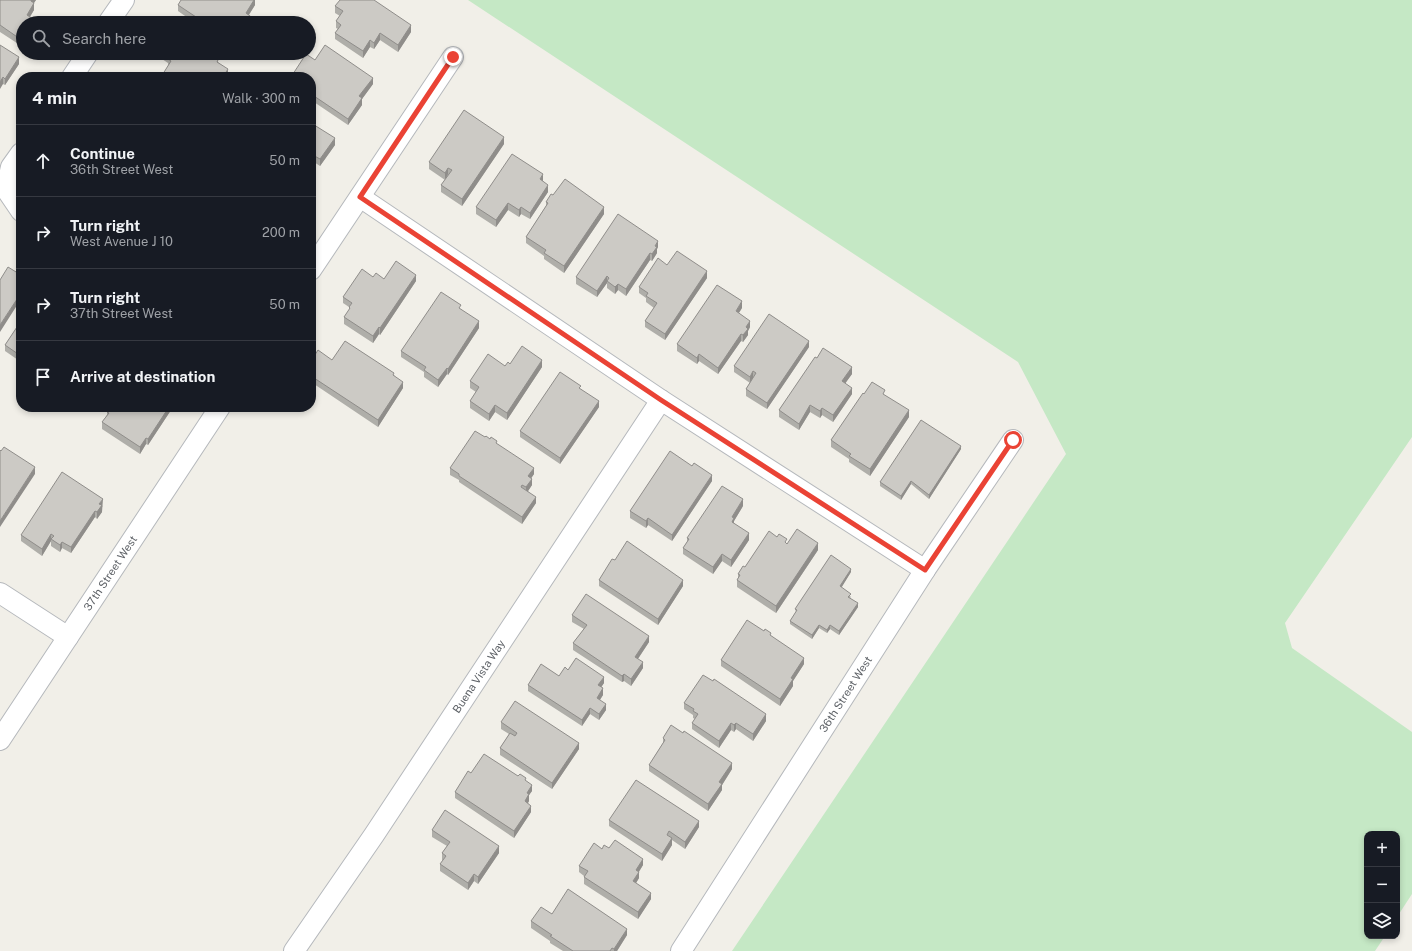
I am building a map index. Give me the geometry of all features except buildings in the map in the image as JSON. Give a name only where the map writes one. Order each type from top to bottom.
[{"type":"street","points":[[113,16],[124,0]]},
{"type":"street","points":[[316,263],[453,57]]},
{"type":"street","points":[[75,72],[83,60]]},
{"type":"street","points":[[16,160],[11,167],[6,189],[16,204]]},
{"type":"street","points":[[360,197],[661,400],[925,570]]},
{"type":"street","name":"Buena Vista Way","points":[[294,951],[378,829],[661,400]]},
{"type":"street","name":"37th Street West","points":[[0,740],[217,412]]},
{"type":"street","name":"36th Street West","points":[[681,951],[925,570],[1013,440]]},
{"type":"street","points":[[0,593],[68,638]]},
{"type":"green space","points":[[468,0],[1412,0],[1412,437],[1285,623],[1292,648],[1412,732],[1412,894],[1400,912],[1400,831],[1364,831],[1364,939],[1383,939],[1375,951],[732,951],[1066,454],[1018,362]]},
{"type":"route","points":[[453,57],[360,197],[661,400],[925,570],[1013,440]]}]
